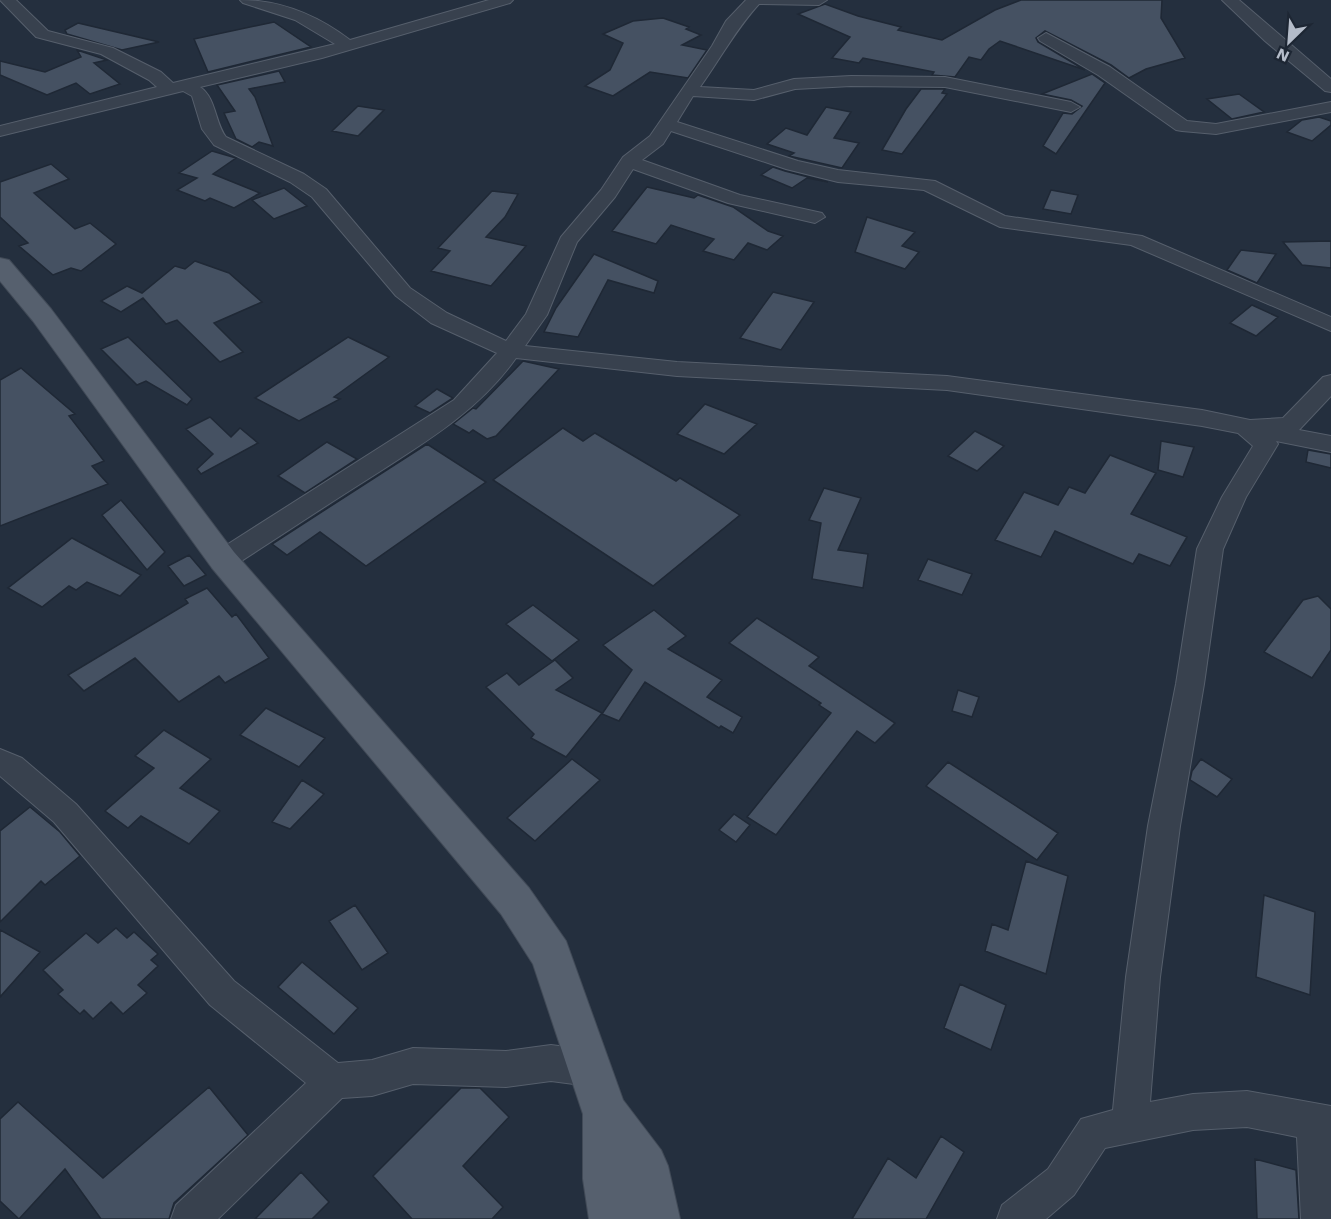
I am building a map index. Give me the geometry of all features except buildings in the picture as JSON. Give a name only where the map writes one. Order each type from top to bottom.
[{"type":"main road","points":[[0,265],[42,315],[223,560],[515,901],[551,955],[605,1114],[606,1179],[613,1219]]},
{"type":"main road","points":[[605,1114],[645,1166],[656,1219]]},
{"type":"street","points":[[8,0],[42,34],[107,51],[178,87],[201,94],[211,129],[220,141],[297,178],[318,193],[403,292],[439,318],[509,350],[544,356],[677,369],[947,383],[1202,418],[1331,444]]},
{"type":"street","points":[[248,0],[273,6],[329,30],[347,46]]},
{"type":"street","points":[[0,131],[347,46],[506,0]]},
{"type":"street","points":[[223,560],[462,405],[494,373],[536,315],[568,241],[608,193],[629,161],[657,140],[688,91],[720,47],[732,24],[754,0]]},
{"type":"street","points":[[761,0],[819,0]]},
{"type":"street","points":[[1230,0],[1271,39],[1331,87]]},
{"type":"street","points":[[1046,38],[1104,71],[1182,126],[1216,129],[1331,107]]},
{"type":"street","points":[[688,91],[754,95],[794,84],[851,81],[945,82],[980,87],[1071,107]]},
{"type":"street","points":[[667,124],[792,165],[838,176],[928,185],[1000,221],[1135,240],[1331,325]]},
{"type":"street","points":[[629,161],[735,199],[815,217]]},
{"type":"street","points":[[1248,428],[1290,425],[1331,382]]},
{"type":"street","points":[[1130,1123],[1143,977],[1164,826],[1190,684],[1210,549],[1234,497],[1266,444],[1248,428]]},
{"type":"street","points":[[0,762],[11,767],[65,813],[222,993],[305,1061],[334,1081],[372,1078],[413,1066],[506,1069],[551,1063],[589,1068]]},
{"type":"street","points":[[190,1219],[334,1081]]},
{"type":"street","points":[[1016,1219],[1061,1182],[1094,1132],[1193,1112],[1247,1109],[1323,1124],[1320,1219]]}]
